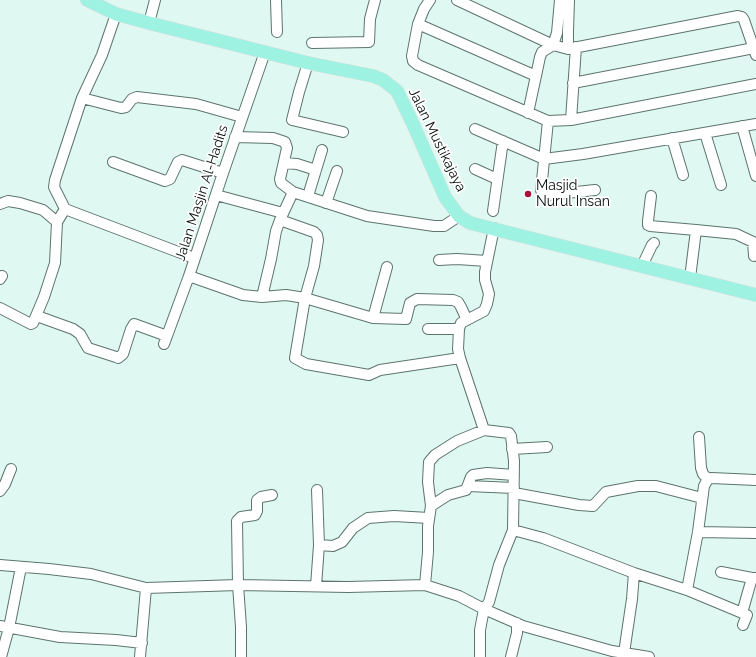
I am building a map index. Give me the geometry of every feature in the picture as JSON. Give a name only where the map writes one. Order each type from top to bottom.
[{"type":"main road","name":"Jalan Mustikajaya","points":[[87,0],[116,14],[149,23],[308,63],[373,76],[383,80],[396,91],[413,124],[445,197],[459,216],[470,223],[756,295]]},
{"type":"street","points":[[149,23],[155,0]]},
{"type":"street","points":[[276,0],[277,32]]},
{"type":"street","points":[[312,43],[369,42],[370,19],[375,0]]},
{"type":"street","points":[[430,0],[424,9],[418,24],[412,56],[414,61],[418,65],[548,121],[571,120],[756,84]]},
{"type":"street","points":[[457,0],[553,45],[572,48],[738,16],[742,17],[744,20],[755,52],[573,83]]},
{"type":"street","points":[[528,113],[542,52],[553,45],[557,33],[560,0]]},
{"type":"street","points":[[569,0],[568,31],[572,48],[573,83],[571,120]]},
{"type":"street","points":[[116,14],[102,55],[82,98],[54,187],[65,209],[194,258]]},
{"type":"street","points":[[418,24],[536,76]]},
{"type":"street","name":"Jalan Masjin Al-Hadits","points":[[265,52],[222,173],[189,276],[243,295],[305,298],[374,318],[406,319],[410,303],[417,300],[453,300],[458,302],[461,306],[467,320]]},
{"type":"street","points":[[308,63],[292,120],[343,132]]},
{"type":"street","points":[[82,98],[121,108],[126,107],[132,99],[137,97],[196,104],[242,117]]},
{"type":"street","points":[[548,121],[541,190],[544,194],[548,195],[595,190]]},
{"type":"street","points":[[474,129],[544,159],[583,154],[756,124]]},
{"type":"street","points":[[742,126],[756,176]]},
{"type":"street","points":[[705,133],[721,185]]},
{"type":"street","points":[[235,137],[273,138],[285,142],[287,148],[280,179],[281,183],[293,192],[367,216],[434,226],[444,226],[459,216]]},
{"type":"street","points":[[672,138],[683,175]]},
{"type":"street","points":[[493,211],[502,141]]},
{"type":"street","points":[[308,196],[322,150]]},
{"type":"street","points":[[113,162],[165,181],[170,179],[178,162],[182,160],[222,173]]},
{"type":"street","points":[[284,163],[297,164],[316,170]]},
{"type":"street","points":[[475,169],[498,179]]},
{"type":"street","points":[[326,203],[337,171]]},
{"type":"street","points":[[262,297],[281,217],[293,192]]},
{"type":"street","points":[[216,195],[281,217],[314,232],[317,235],[318,240],[314,266],[305,298],[295,358],[306,364],[369,375],[380,370],[460,358]]},
{"type":"street","points":[[651,196],[648,225],[736,234],[753,242],[754,256]]},
{"type":"street","points":[[0,204],[8,201],[43,210],[57,222]]},
{"type":"street","points":[[0,308],[31,324],[33,323],[44,297],[55,263],[57,222],[65,209]]},
{"type":"street","points":[[484,430],[458,348],[459,329],[461,323],[484,311],[488,304],[489,294],[485,280],[487,261],[494,228]]},
{"type":"street","points":[[690,278],[696,230]]},
{"type":"street","points":[[642,266],[654,243]]},
{"type":"street","points":[[439,260],[457,259],[487,261]]},
{"type":"street","points":[[374,318],[387,267]]},
{"type":"street","points":[[36,316],[73,329],[80,334],[88,348],[118,358],[123,354],[134,324],[166,340],[189,276]]},
{"type":"street","points":[[428,330],[459,329]]},
{"type":"street","points":[[425,585],[428,552],[428,526],[431,506],[428,482],[429,462],[457,441],[484,430],[508,433],[511,436],[514,461],[513,530],[499,565],[489,602],[484,609],[480,630],[480,657]]},
{"type":"street","points":[[699,436],[701,468],[703,474],[708,480]]},
{"type":"street","points":[[512,449],[547,447]]},
{"type":"street","points":[[0,491],[11,469]]},
{"type":"street","points":[[431,506],[448,495],[466,490],[473,475],[487,473],[514,476]]},
{"type":"street","points":[[687,590],[698,532],[704,486],[708,480],[714,478],[756,480]]},
{"type":"street","points":[[468,486],[514,490],[579,505],[593,506],[606,492],[638,486],[656,486],[702,498]]},
{"type":"street","points":[[316,586],[319,545],[317,490]]},
{"type":"street","points":[[241,657],[237,521],[241,517],[255,515],[257,511],[257,500],[261,497],[272,495]]},
{"type":"street","points":[[319,545],[333,546],[342,542],[353,528],[368,518],[394,516],[429,518]]},
{"type":"street","points":[[513,530],[543,538],[634,573],[687,590],[747,615],[743,625]]},
{"type":"street","points":[[698,532],[756,533]]},
{"type":"street","points":[[0,565],[91,574],[146,588],[238,585],[425,585],[460,596],[484,609],[517,623],[619,654],[649,657]]},
{"type":"street","points":[[1,657],[5,627],[21,567]]},
{"type":"street","points":[[721,572],[754,578],[742,613]]},
{"type":"street","points":[[619,654],[632,599],[634,573]]},
{"type":"street","points":[[140,657],[146,588]]},
{"type":"street","points":[[511,657],[517,633],[517,623]]},
{"type":"street","points":[[5,627],[60,637],[142,643]]},
{"type":"place","name":"Masjid Nurul Insan","points":[[528,194]]}]
